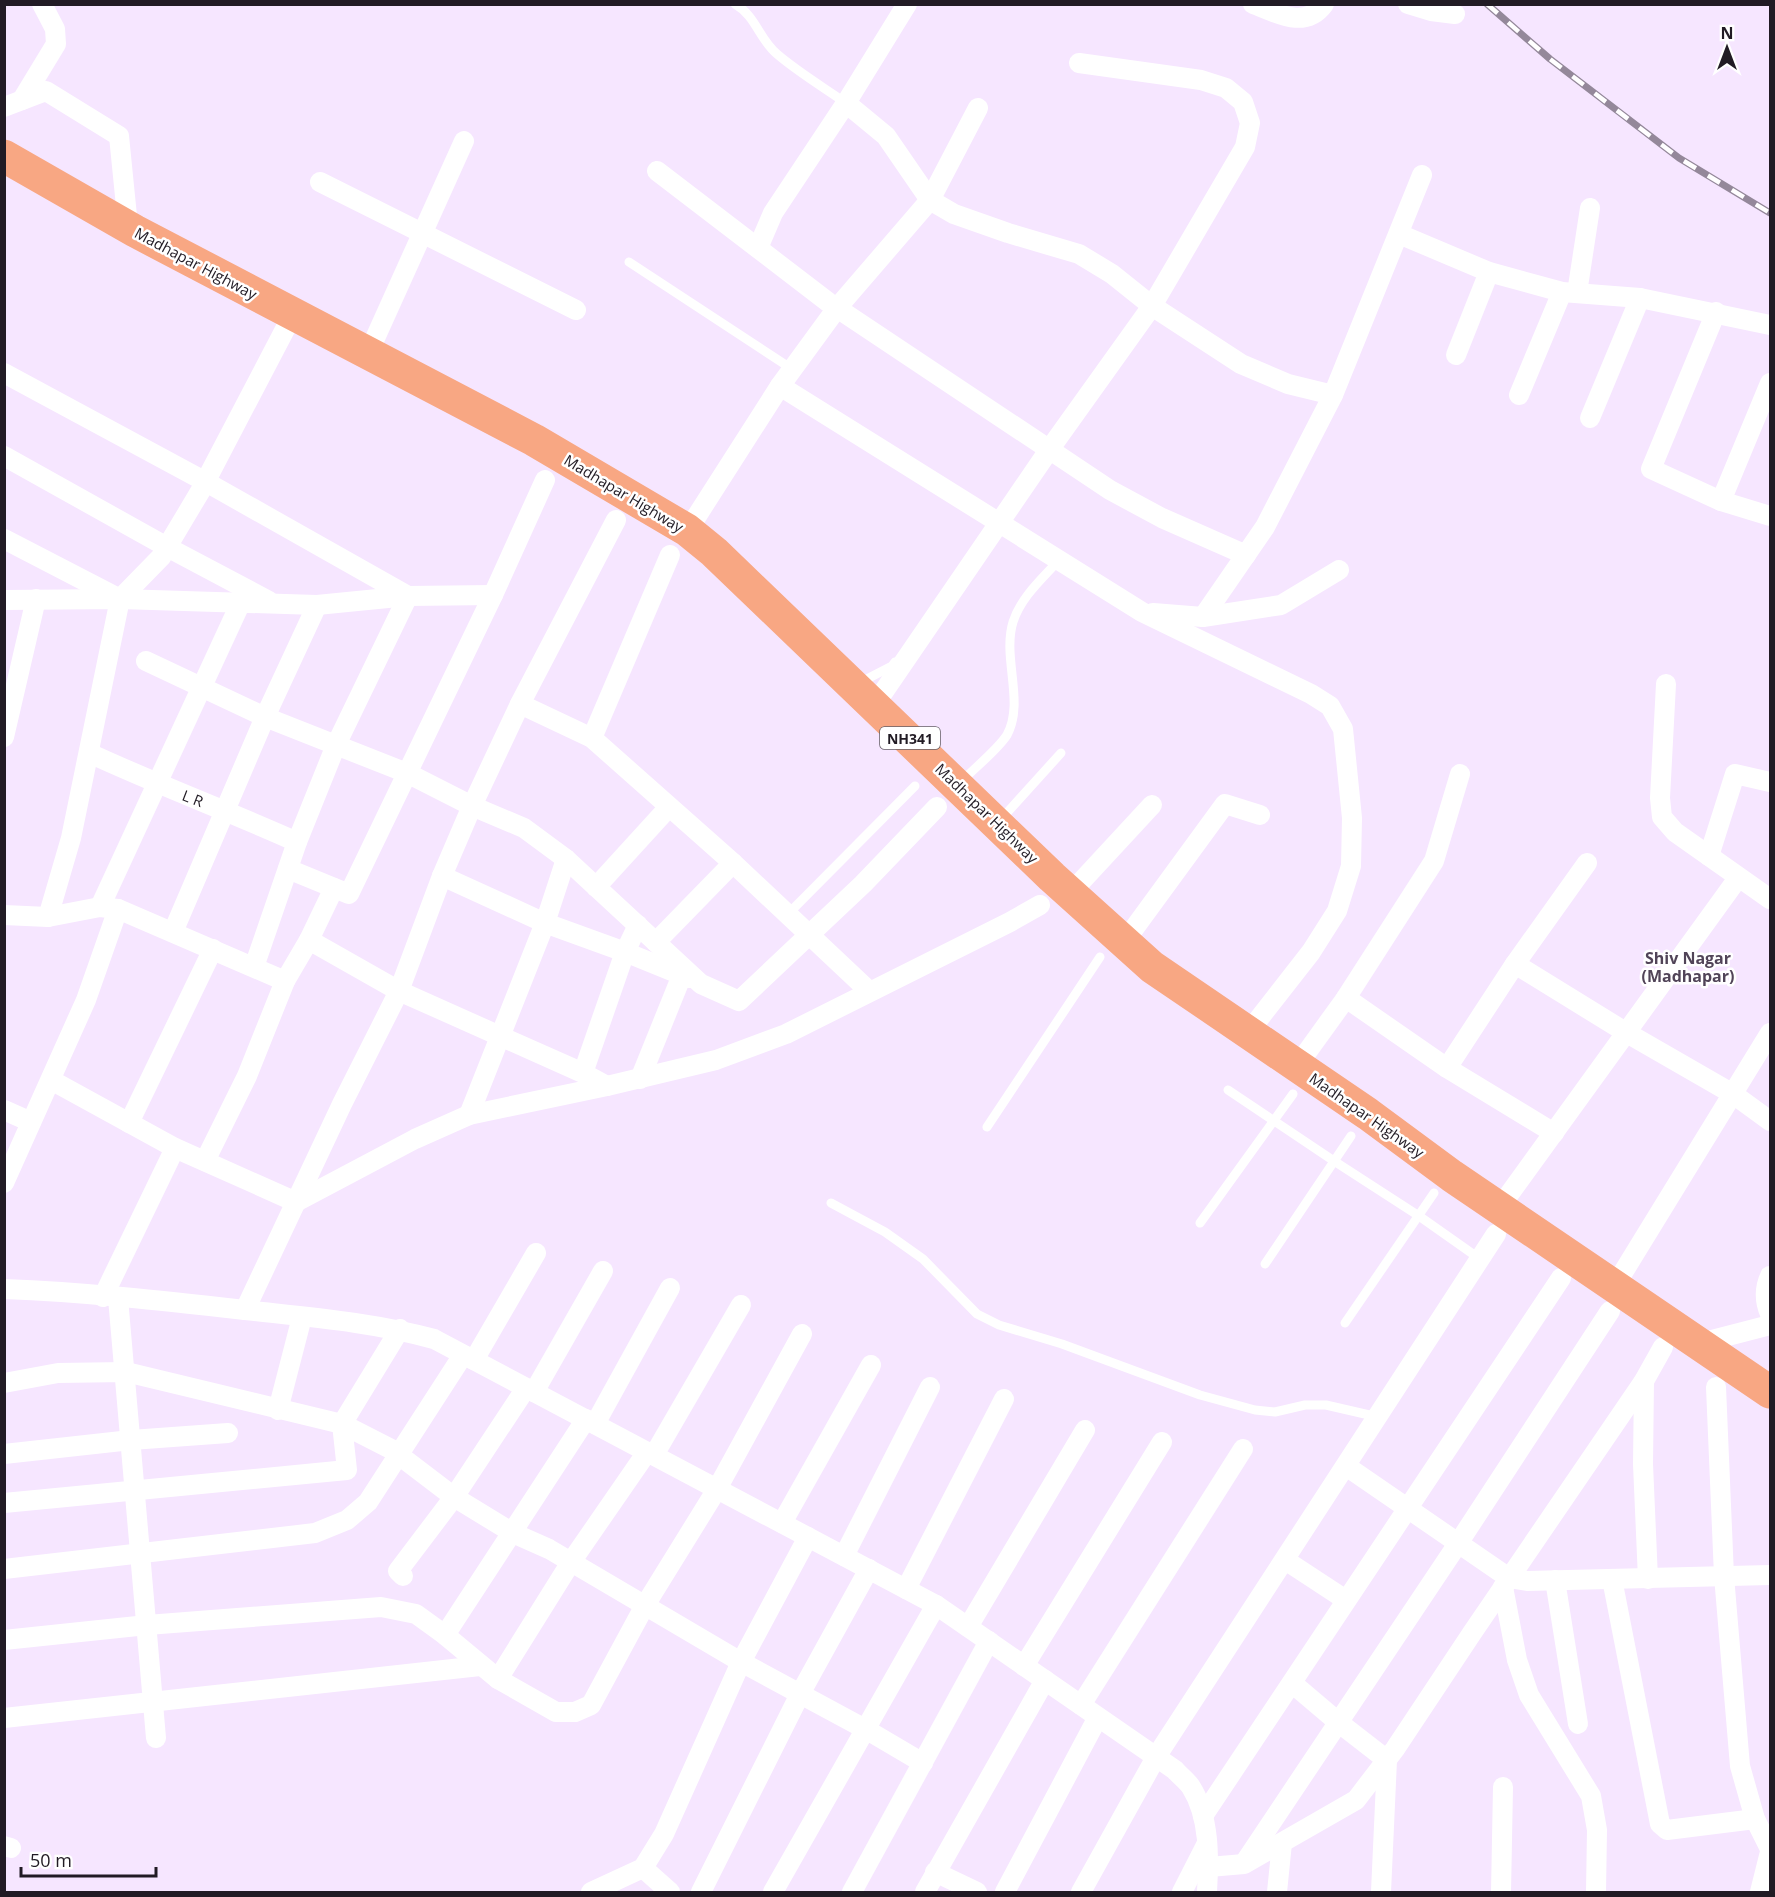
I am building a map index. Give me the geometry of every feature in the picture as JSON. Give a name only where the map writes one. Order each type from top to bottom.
[{"type":"highway","name":"Madhapar Highway","points":[[4,156],[135,231],[288,324],[674,547],[724,592],[1037,892],[1140,980],[1420,1174],[1770,1411]]},
{"type":"highway","name":"Madhapar Highway","points":[[4,181],[123,249],[534,440],[687,530],[714,552],[1061,885],[1152,967],[1368,1114],[1452,1176],[1770,1392]]},
{"type":"street","points":[[13,104],[56,44],[55,28],[42,4]]},
{"type":"street","points":[[758,248],[772,213],[846,103],[907,4]]},
{"type":"street","points":[[1253,4],[1293,18],[1308,18],[1319,12],[1324,4]]},
{"type":"street","points":[[1408,4],[1431,11],[1455,14]]},
{"type":"street","points":[[880,697],[998,522],[1152,306],[1245,147],[1250,123],[1243,102],[1226,88],[1201,80],[1079,63]]},
{"type":"street","points":[[13,104],[46,92],[119,136],[127,216]]},
{"type":"street","points":[[846,103],[886,136],[930,200],[954,214],[1008,234],[1079,254],[1112,274],[1152,306],[1241,364],[1288,384],[1332,395]]},
{"type":"street","points":[[693,522],[792,369],[837,308],[930,200],[978,108]]},
{"type":"street","points":[[372,345],[464,141]]},
{"type":"street","points":[[657,171],[837,308],[1110,490],[1246,555]]},
{"type":"street","points":[[1203,616],[1265,527],[1332,395],[1422,175]]},
{"type":"street","points":[[320,182],[576,310]]},
{"type":"street","points":[[1519,395],[1570,293],[1590,208]]},
{"type":"street","points":[[1399,234],[1489,272],[1570,293],[1640,298],[1770,324]]},
{"type":"street","points":[[1456,355],[1489,272]]},
{"type":"street","points":[[1590,418],[1640,298]]},
{"type":"street","points":[[1716,312],[1651,469],[1721,501],[1770,516]]},
{"type":"street","points":[[48,917],[71,838],[120,599],[167,547],[206,482],[288,324]]},
{"type":"street","points":[[4,373],[206,482],[408,596]]},
{"type":"street","points":[[1721,501],[1770,383]]},
{"type":"street","points":[[780,386],[1142,612],[1330,705],[1343,729],[1352,818],[1351,866],[1337,911],[1311,952],[1254,1025]]},
{"type":"street","points":[[4,456],[167,547],[274,603]]},
{"type":"street","points":[[288,869],[349,894],[493,595],[545,480]]},
{"type":"street","points":[[245,1310],[342,1104],[399,991],[442,876],[472,806],[520,704],[616,520]]},
{"type":"street","points":[[4,539],[120,599]]},
{"type":"street","points":[[592,738],[669,555]]},
{"type":"street","points":[[1142,612],[1203,616],[1281,604],[1339,570]]},
{"type":"street","points":[[4,600],[120,599],[317,604],[408,596],[493,595]]},
{"type":"street","points":[[254,967],[297,842],[336,745],[408,596]]},
{"type":"street","points":[[4,737],[36,599]]},
{"type":"street","points":[[4,1183],[86,1000],[109,908],[157,784],[241,602]]},
{"type":"street","points":[[173,932],[265,717],[317,604]]},
{"type":"street","points":[[146,661],[265,717],[407,773],[472,806],[524,828],[566,859],[701,984]]},
{"type":"street","points":[[1666,684],[1660,798],[1662,817],[1674,832],[1770,899]]},
{"type":"street","points":[[520,704],[592,738],[733,862],[869,991]]},
{"type":"street","name":"L R","points":[[89,753],[297,842]]},
{"type":"street","points":[[1302,1059],[1346,998],[1434,861],[1460,774]]},
{"type":"street","points":[[1709,856],[1735,774],[1770,782]]},
{"type":"street","points":[[1130,934],[1225,804],[1260,815]]},
{"type":"street","points":[[1077,886],[1152,805]]},
{"type":"street","points":[[596,887],[669,807]]},
{"type":"street","points":[[442,876],[545,923],[626,952],[739,1001],[863,884],[937,807]]},
{"type":"street","points":[[469,1115],[545,923],[566,859]]},
{"type":"street","points":[[656,942],[733,862]]},
{"type":"street","points":[[1447,1068],[1515,964],[1587,863]]},
{"type":"street","points":[[1505,1200],[1738,878]]},
{"type":"street","points":[[205,1161],[247,1076],[285,981],[309,940],[334,888]]},
{"type":"street","points":[[297,1202],[415,1138],[469,1115],[640,1079],[716,1060],[776,1038],[1010,922],[1040,904]]},
{"type":"street","points":[[4,915],[48,917],[109,908],[173,932],[285,981]]},
{"type":"street","points":[[583,1073],[626,952],[638,926]]},
{"type":"street","points":[[309,940],[399,991],[608,1086]]},
{"type":"street","points":[[129,1123],[213,950]]},
{"type":"street","points":[[1515,964],[1627,1033],[1733,1094],[1770,1121]]},
{"type":"street","points":[[640,1079],[682,975]]},
{"type":"street","points":[[1346,998],[1447,1068],[1554,1133]]},
{"type":"street","points":[[1618,1279],[1770,1034]]},
{"type":"street","points":[[51,1080],[176,1148],[297,1202]]},
{"type":"street","points":[[4,1110],[32,1122]]},
{"type":"street","points":[[156,1738],[126,1372],[111,1297],[176,1148]]},
{"type":"street","points":[[1081,1893],[1156,1757],[1496,1234]]},
{"type":"street","points":[[4,1569],[315,1533],[347,1520],[368,1502],[398,1454],[469,1357],[536,1253]]},
{"type":"street","points":[[403,1576],[398,1571],[530,1390],[603,1271]]},
{"type":"street","points":[[1770,1276],[1766,1284],[1765,1302],[1770,1314]]},
{"type":"street","points":[[1203,1816],[1561,1278]]},
{"type":"street","points":[[445,1635],[591,1422],[670,1288]]},
{"type":"street","points":[[4,1289],[182,1302],[399,1329],[434,1339],[936,1605],[1175,1770],[1191,1787],[1203,1816],[1209,1867],[1207,1893]]},
{"type":"street","points":[[498,1679],[571,1562],[650,1454],[741,1305]]},
{"type":"street","points":[[1244,1864],[1610,1311]]},
{"type":"street","points":[[278,1410],[302,1317]]},
{"type":"street","points":[[1712,1340],[1770,1325]]},
{"type":"street","points":[[4,1503],[347,1470],[342,1424],[399,1329]]},
{"type":"street","points":[[4,1640],[147,1625],[381,1607],[416,1614],[498,1679],[556,1712],[575,1713],[591,1705],[644,1607],[717,1489],[802,1334]]},
{"type":"street","points":[[1209,1867],[1244,1864],[1356,1800],[1387,1760],[1644,1381],[1663,1347]]},
{"type":"street","points":[[782,1523],[871,1365]]},
{"type":"street","points":[[4,1383],[58,1373],[126,1372],[342,1424],[398,1454],[453,1497],[513,1533],[549,1549],[644,1607],[923,1763]]},
{"type":"street","points":[[1644,1381],[1643,1464],[1648,1578]]},
{"type":"street","points":[[844,1556],[930,1387]]},
{"type":"street","points":[[1716,1387],[1724,1576],[1740,1766],[1755,1820],[1770,1851],[1760,1893]]},
{"type":"street","points":[[906,1589],[1004,1399]]},
{"type":"street","points":[[968,1627],[1085,1430]]},
{"type":"street","points":[[4,1454],[131,1440],[228,1433]]},
{"type":"street","points":[[1024,1666],[1162,1442]]},
{"type":"street","points":[[1081,1705],[1243,1449]]},
{"type":"street","points":[[1346,1466],[1458,1542],[1506,1582],[1517,1660],[1529,1695],[1591,1796],[1597,1830],[1596,1893]]},
{"type":"street","points":[[600,1891],[643,1868],[664,1834],[741,1662],[808,1537]]},
{"type":"street","points":[[1285,1560],[1346,1600]]},
{"type":"street","points":[[701,1893],[800,1694],[869,1569]]},
{"type":"street","points":[[1506,1582],[1770,1575]]},
{"type":"street","points":[[1612,1579],[1660,1824],[1667,1830],[1755,1820]]},
{"type":"street","points":[[1555,1580],[1578,1724]]},
{"type":"street","points":[[773,1893],[936,1605]]},
{"type":"street","points":[[852,1893],[989,1641]]},
{"type":"street","points":[[4,1718],[480,1666]]},
{"type":"street","points":[[925,1893],[1045,1680]]},
{"type":"street","points":[[1292,1683],[1387,1760]]},
{"type":"street","points":[[1005,1893],[1098,1717]]},
{"type":"street","points":[[1381,1893],[1387,1760]]},
{"type":"street","points":[[1501,1893],[1503,1787]]},
{"type":"street","points":[[1182,1893],[1207,1843]]},
{"type":"street","points":[[1278,1893],[1282,1844]]},
{"type":"street","points":[[643,1868],[670,1893]]},
{"type":"street","points":[[935,1872],[977,1893]]},
{"type":"lane","points":[[735,4],[751,17],[766,43],[776,54],[846,103]]},
{"type":"lane","points":[[628,262],[792,369]]},
{"type":"lane","points":[[863,681],[892,666],[998,522]]},
{"type":"lane","points":[[965,778],[1006,737],[1015,709],[1010,644],[1012,624],[1021,602],[1059,560]]},
{"type":"lane","points":[[1004,816],[1061,753]]},
{"type":"lane","points":[[788,914],[915,786]]},
{"type":"lane","points":[[987,1127],[1100,957]]},
{"type":"lane","points":[[1228,1090],[1480,1259]]},
{"type":"lane","points":[[1200,1223],[1293,1094]]},
{"type":"lane","points":[[1265,1264],[1351,1136]]},
{"type":"lane","points":[[1345,1323],[1434,1193]]},
{"type":"lane","points":[[831,1203],[885,1232],[923,1259],[977,1314],[999,1325],[1062,1344],[1200,1395],[1255,1410],[1275,1412],[1305,1405],[1326,1405],[1378,1417]]},
{"type":"railway","points":[[1487,4],[1550,59],[1679,158],[1770,213]]},
{"type":"district","name":"Shiv Nagar (Madhapar)","points":[[1688,967]]}]
